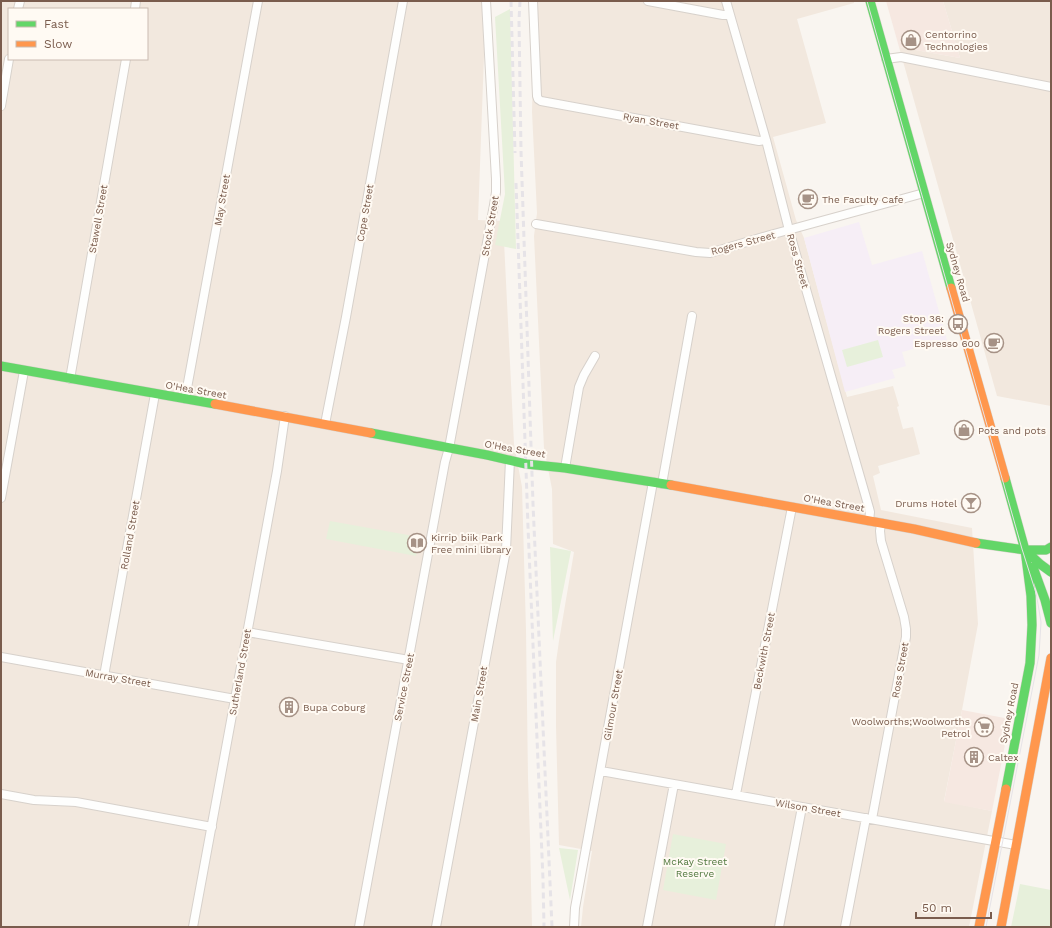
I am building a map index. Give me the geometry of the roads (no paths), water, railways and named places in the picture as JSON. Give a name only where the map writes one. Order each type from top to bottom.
[{"type":"main road","name":"Sydney Road","points":[[870,1],[1025,550],[1040,584],[1051,622]]},
{"type":"main road","name":"O'Hea Street","points":[[1,366],[285,416],[526,464],[565,468],[658,483],[914,529],[966,542],[1025,550]]},
{"type":"main road","points":[[1025,550],[1046,550],[1051,548]]},
{"type":"main road","name":"Sydney Road","points":[[979,927],[1027,681],[1032,644],[1031,600],[1025,550]]},
{"type":"main road","points":[[1025,550],[1051,559]]},
{"type":"main road","points":[[1025,550],[1051,572]]},
{"type":"main road","points":[[1051,611],[1051,622]]},
{"type":"main road","points":[[1000,927],[1051,658]]},
{"type":"street","name":"May Street","points":[[185,399],[258,1]]},
{"type":"street","name":"Cope Street","points":[[325,424],[346,317],[403,1]]},
{"type":"street","name":"Stock Street","points":[[449,448],[496,192],[486,1]]},
{"type":"street","name":"Ryan Street","points":[[533,1],[538,99],[540,101],[759,141],[766,140]]},
{"type":"street","points":[[648,1],[730,15]]},
{"type":"street","name":"Ross Street","points":[[726,1],[766,140],[789,230],[869,508],[869,521]]},
{"type":"street","points":[[886,59],[901,57],[1051,87]]},
{"type":"street","points":[[1,106],[9,60]]},
{"type":"street","name":"Stawell Street","points":[[70,379],[126,60]]},
{"type":"street","name":"Rogers Street","points":[[536,224],[704,253],[924,193]]},
{"type":"street","name":"Gilmour Street","points":[[574,927],[575,908],[600,771],[692,316]]},
{"type":"street","points":[[565,468],[579,387],[595,356]]},
{"type":"street","points":[[1,498],[24,371]]},
{"type":"street","name":"Rolland Street","points":[[104,676],[155,394]]},
{"type":"street","name":"Sutherland Street","points":[[193,927],[277,471],[285,416]]},
{"type":"street","name":"Service Street","points":[[360,927],[444,468],[449,448]]},
{"type":"street","name":"Main Street","points":[[436,927],[506,550],[510,460]]},
{"type":"street","name":"Beckwith Street","points":[[736,794],[792,507]]},
{"type":"street","name":"Ross Street","points":[[845,927],[869,819],[906,637],[904,617],[881,541],[881,523]]},
{"type":"street","points":[[247,632],[409,660]]},
{"type":"street","name":"Murray Street","points":[[1,657],[235,699]]},
{"type":"street","name":"Wilson Street","points":[[600,771],[1016,845]]},
{"type":"street","points":[[647,927],[674,784]]},
{"type":"street","points":[[1,794],[34,800],[76,802],[212,827]]},
{"type":"street","points":[[779,927],[802,807]]},
{"type":"tram line","points":[[867,1],[1022,549],[1036,593],[1041,622],[1039,655],[986,927]]},
{"type":"railway","points":[[511,1],[515,153]]},
{"type":"railway","points":[[520,1],[521,151],[533,504],[552,927]]},
{"type":"railway","points":[[516,183],[544,927]]},
{"type":"place","name":"Centorrino Technologies","points":[[911,40]]},
{"type":"place","name":"The Faculty Cafe","points":[[808,199]]},
{"type":"place","name":"Stop 36: Rogers Street","points":[[958,324]]},
{"type":"place","name":"Espresso 600","points":[[994,343]]},
{"type":"place","name":"Pots and pots","points":[[964,430]]},
{"type":"place","name":"Drums Hotel","points":[[971,503]]},
{"type":"place","name":"Kirrip biik Park Free mini library","points":[[417,543]]},
{"type":"place","name":"Bupa Coburg","points":[[289,707]]},
{"type":"place","name":"Woolworths;Woolworths Petrol","points":[[984,727]]},
{"type":"place","name":"Caltex","points":[[974,757]]},
{"type":"park label","name":"McKay Street Reserve","points":[[695,866]]}]
